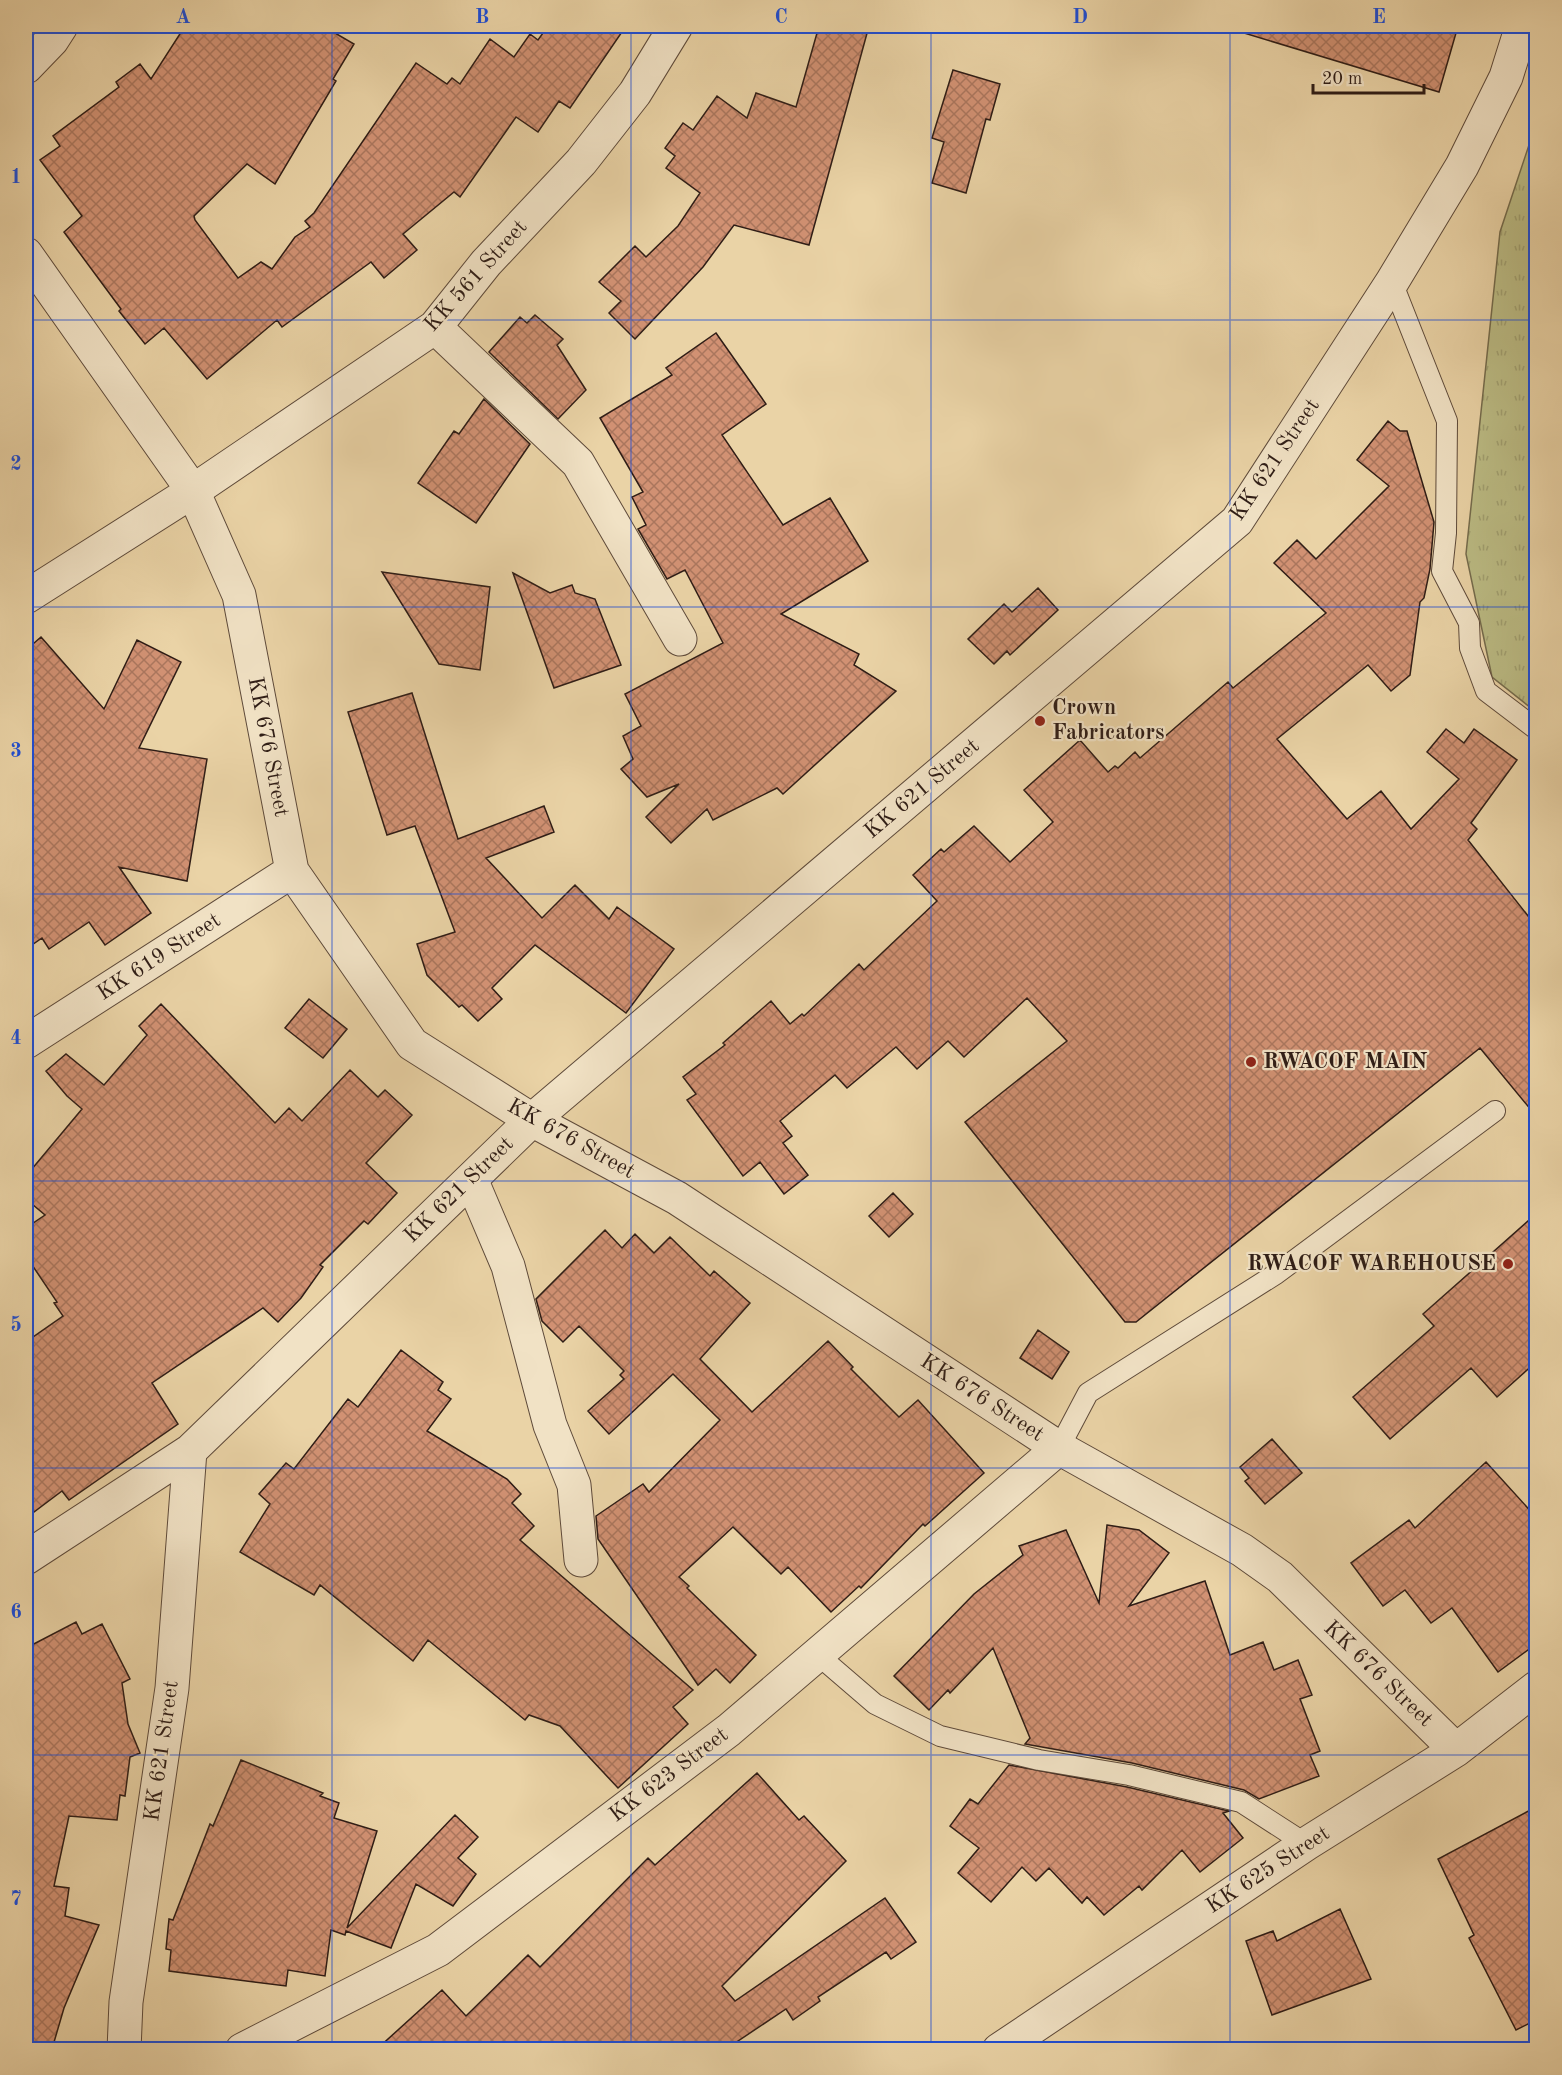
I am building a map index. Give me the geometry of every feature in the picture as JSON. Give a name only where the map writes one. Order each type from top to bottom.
[{"type":"street","points":[[26,67],[52,40],[60,26]]},
{"type":"street","name":"KK 561 Street","points":[[26,597],[193,491],[435,327],[486,262],[581,162],[635,93],[676,26]]},
{"type":"street","name":"KK 621 Street","points":[[26,1558],[190,1451],[532,1120],[1237,521],[1392,282],[1462,166],[1506,77],[1522,26]]},
{"type":"street","name":"KK 676 Street","points":[[26,254],[193,491],[239,595],[292,871],[412,1044],[532,1120],[677,1197],[1059,1448],[1242,1550],[1280,1577],[1456,1750]]},
{"type":"street","points":[[435,327],[578,463],[680,639]]},
{"type":"street","name":"KK 619 Street","points":[[26,1042],[292,871]]},
{"type":"street","points":[[471,1179],[508,1266],[550,1425],[574,1485],[580,1560]]},
{"type":"street","name":"KK 623 Street","points":[[242,2049],[438,1950],[729,1730],[1059,1448]]},
{"type":"street","name":"KK 621 Street","points":[[123,2049],[126,2002],[172,1689],[190,1451]]},
{"type":"street","name":"KK 625 Street","points":[[999,2049],[1306,1844],[1456,1750],[1536,1688]]},
{"type":"lane","points":[[1392,282],[1447,421],[1446,533],[1442,571],[1469,623],[1470,648],[1486,691],[1536,729]]},
{"type":"lane","points":[[1059,1448],[1088,1393],[1276,1274],[1495,1111]]},
{"type":"lane","points":[[818,1655],[875,1704],[940,1736],[1240,1802],[1306,1844]]},
{"type":"green space","points":[[1536,124],[1536,712],[1492,677],[1466,554],[1500,232]]},
{"type":"building","points":[[185,26],[323,26],[354,44],[333,79],[336,81],[275,184],[247,164],[194,216],[238,278],[261,262],[272,269],[295,237],[310,227],[305,221],[314,213],[416,63],[447,84],[452,78],[460,84],[490,39],[514,57],[530,34],[538,40],[548,26],[626,26],[570,108],[559,101],[538,132],[516,117],[460,197],[454,192],[403,234],[417,250],[384,278],[371,262],[282,327],[277,320],[207,379],[164,328],[145,344],[119,311],[121,309],[64,232],[82,216],[40,160],[60,146],[53,136],[119,87],[116,82],[140,64],[151,79]]},
{"type":"building","points":[[819,26],[869,26],[809,245],[734,225],[703,267],[635,339],[609,313],[621,301],[599,282],[635,246],[646,257],[678,226],[700,193],[666,168],[675,156],[665,148],[683,123],[693,130],[717,96],[747,118],[756,93],[796,107]]},
{"type":"building","points":[[1245,26],[1458,26],[1439,92],[1244,33]]},
{"type":"building","points":[[953,70],[1000,84],[990,120],[986,119],[966,193],[932,183],[944,142],[932,138]]},
{"type":"building","points":[[535,315],[563,339],[557,345],[586,390],[558,419],[489,352],[520,317],[527,323]]},
{"type":"building","points":[[716,333],[766,404],[722,435],[783,525],[830,498],[868,561],[781,614],[859,654],[854,665],[896,691],[783,794],[777,788],[713,820],[707,809],[671,843],[646,817],[679,784],[647,797],[621,769],[633,759],[623,736],[641,726],[625,694],[723,643],[685,570],[667,579],[638,529],[646,525],[632,497],[643,492],[600,418],[672,375],[666,368]]},
{"type":"building","points":[[484,399],[530,444],[476,523],[418,483],[454,431],[459,434]]},
{"type":"building","points":[[1388,421],[1400,431],[1407,431],[1434,522],[1430,569],[1424,598],[1420,602],[1410,675],[1391,691],[1368,665],[1277,739],[1347,819],[1381,791],[1411,829],[1459,779],[1427,752],[1446,729],[1464,743],[1474,729],[1517,760],[1471,823],[1477,829],[1468,840],[1536,926],[1536,1116],[1480,1048],[1136,1322],[1125,1322],[965,1122],[1067,1041],[1027,998],[964,1057],[948,1041],[917,1069],[896,1047],[847,1088],[835,1075],[780,1121],[792,1136],[783,1143],[808,1175],[784,1194],[760,1162],[743,1176],[687,1100],[696,1094],[683,1077],[725,1045],[723,1043],[771,1001],[790,1024],[802,1014],[804,1016],[859,964],[864,970],[937,901],[913,875],[941,849],[944,852],[974,826],[1010,862],[1053,822],[1024,790],[1080,740],[1108,772],[1115,766],[1118,768],[1135,752],[1140,758],[1228,682],[1233,688],[1326,613],[1274,563],[1297,540],[1316,559],[1389,486],[1357,460]]},
{"type":"building","points":[[382,572],[490,587],[480,670],[439,664]]},
{"type":"building","points":[[513,573],[550,593],[572,585],[575,593],[595,599],[621,665],[554,688]]},
{"type":"building","points":[[1038,588],[1058,610],[1010,655],[1007,651],[994,664],[968,639],[1004,604],[1012,612]]},
{"type":"building","points":[[41,637],[104,709],[137,640],[181,662],[139,748],[207,759],[187,881],[119,867],[151,913],[105,945],[89,922],[49,949],[42,938],[26,949],[26,650]]},
{"type":"building","points":[[412,693],[458,839],[544,806],[554,832],[486,858],[542,918],[575,885],[609,919],[617,907],[674,949],[626,1013],[535,945],[492,988],[502,999],[478,1021],[462,1005],[459,1007],[427,975],[417,944],[455,932],[415,826],[387,835],[348,712]]},
{"type":"building","points":[[309,999],[347,1029],[323,1058],[285,1028]]},
{"type":"building","points":[[161,1004],[275,1123],[289,1108],[302,1121],[350,1070],[378,1097],[385,1090],[412,1115],[366,1163],[397,1193],[368,1224],[364,1221],[320,1265],[323,1267],[301,1298],[278,1322],[263,1308],[152,1383],[178,1424],[69,1500],[62,1491],[26,1518],[26,1342],[63,1316],[54,1303],[57,1302],[26,1256],[26,1228],[45,1215],[26,1199],[26,1176],[82,1109],[67,1096],[46,1071],[66,1054],[104,1085],[147,1035],[139,1026]]},
{"type":"building","points":[[893,1193],[913,1214],[889,1237],[869,1216]]},
{"type":"building","name":"RWACOF WAREHOUSE","points":[[1536,1214],[1536,1362],[1497,1397],[1471,1368],[1390,1439],[1353,1397],[1434,1326],[1423,1314]]},
{"type":"building","points":[[605,1230],[622,1248],[635,1234],[654,1253],[670,1237],[710,1276],[714,1271],[750,1303],[700,1359],[752,1412],[828,1341],[853,1367],[851,1369],[899,1417],[918,1400],[984,1473],[925,1526],[923,1524],[861,1588],[859,1586],[831,1612],[788,1567],[781,1574],[733,1527],[679,1577],[689,1586],[687,1588],[756,1655],[730,1683],[716,1669],[698,1685],[598,1539],[596,1516],[643,1484],[649,1492],[720,1420],[673,1374],[609,1434],[588,1411],[624,1379],[620,1375],[624,1371],[579,1326],[563,1342],[542,1321],[536,1299]]},
{"type":"building","points":[[1038,1330],[1069,1352],[1052,1379],[1020,1358]]},
{"type":"building","points":[[401,1350],[443,1382],[438,1390],[451,1399],[427,1431],[507,1479],[521,1494],[512,1503],[534,1526],[520,1540],[693,1690],[673,1707],[688,1724],[618,1788],[560,1726],[529,1715],[525,1720],[428,1640],[413,1661],[320,1585],[314,1595],[240,1552],[270,1504],[259,1494],[286,1463],[294,1469],[348,1399],[358,1407]]},
{"type":"building","points":[[1272,1439],[1302,1473],[1265,1504],[1245,1481],[1249,1478],[1240,1467]]},
{"type":"building","points":[[1486,1462],[1536,1517],[1536,1644],[1498,1672],[1452,1608],[1431,1623],[1405,1590],[1383,1606],[1351,1563],[1409,1520],[1415,1528]]},
{"type":"building","points":[[1107,1525],[1139,1530],[1169,1553],[1129,1606],[1205,1581],[1230,1655],[1263,1642],[1274,1670],[1298,1660],[1312,1695],[1300,1699],[1320,1751],[1310,1755],[1319,1776],[1259,1799],[1244,1790],[1132,1763],[1025,1744],[1030,1738],[993,1648],[950,1693],[948,1690],[929,1710],[894,1676],[974,1594],[1023,1555],[1019,1546],[1066,1530],[1099,1603]]},
{"type":"building","points":[[76,1622],[82,1634],[102,1624],[130,1679],[122,1683],[128,1724],[140,1753],[130,1757],[125,1796],[120,1795],[117,1820],[69,1816],[54,1886],[69,1888],[65,1916],[99,1925],[64,2008],[52,2049],[26,2049],[26,1648]]},
{"type":"building","points":[[241,1760],[323,1793],[320,1796],[339,1803],[334,1818],[377,1831],[347,1928],[455,1815],[478,1837],[458,1858],[476,1874],[453,1906],[416,1884],[391,1948],[346,1931],[345,1935],[331,1930],[325,1976],[288,1970],[286,1986],[169,1971],[171,1950],[166,1949],[169,1919],[173,1920],[210,1824],[213,1826]]},
{"type":"building","points":[[1009,1765],[1127,1787],[1229,1811],[1223,1813],[1243,1838],[1200,1872],[1182,1850],[1142,1890],[1139,1886],[1104,1915],[1087,1897],[1082,1903],[1049,1868],[1036,1881],[1022,1867],[991,1902],[958,1873],[979,1848],[950,1826],[970,1799],[978,1804]]},
{"type":"building","points":[[757,1773],[799,1820],[804,1816],[846,1861],[722,1986],[735,2001],[885,1898],[916,1942],[891,1959],[886,1952],[818,1997],[820,2001],[793,2020],[786,2009],[726,2049],[377,2049],[442,1990],[466,2016],[528,1955],[540,1967],[648,1858],[655,1865]]},
{"type":"building","points":[[1536,1807],[1536,2020],[1516,2030],[1469,1938],[1474,1935],[1438,1859]]},
{"type":"building","points":[[1340,1909],[1371,1979],[1272,2015],[1246,1941],[1273,1931],[1277,1941]]},
{"type":"place","name":"Crown Fabricators","points":[[1040,721]]},
{"type":"place","name":"RWACOF MAIN","points":[[1251,1062]]},
{"type":"place","name":"RWACOF WAREHOUSE","points":[[1508,1264]]}]
